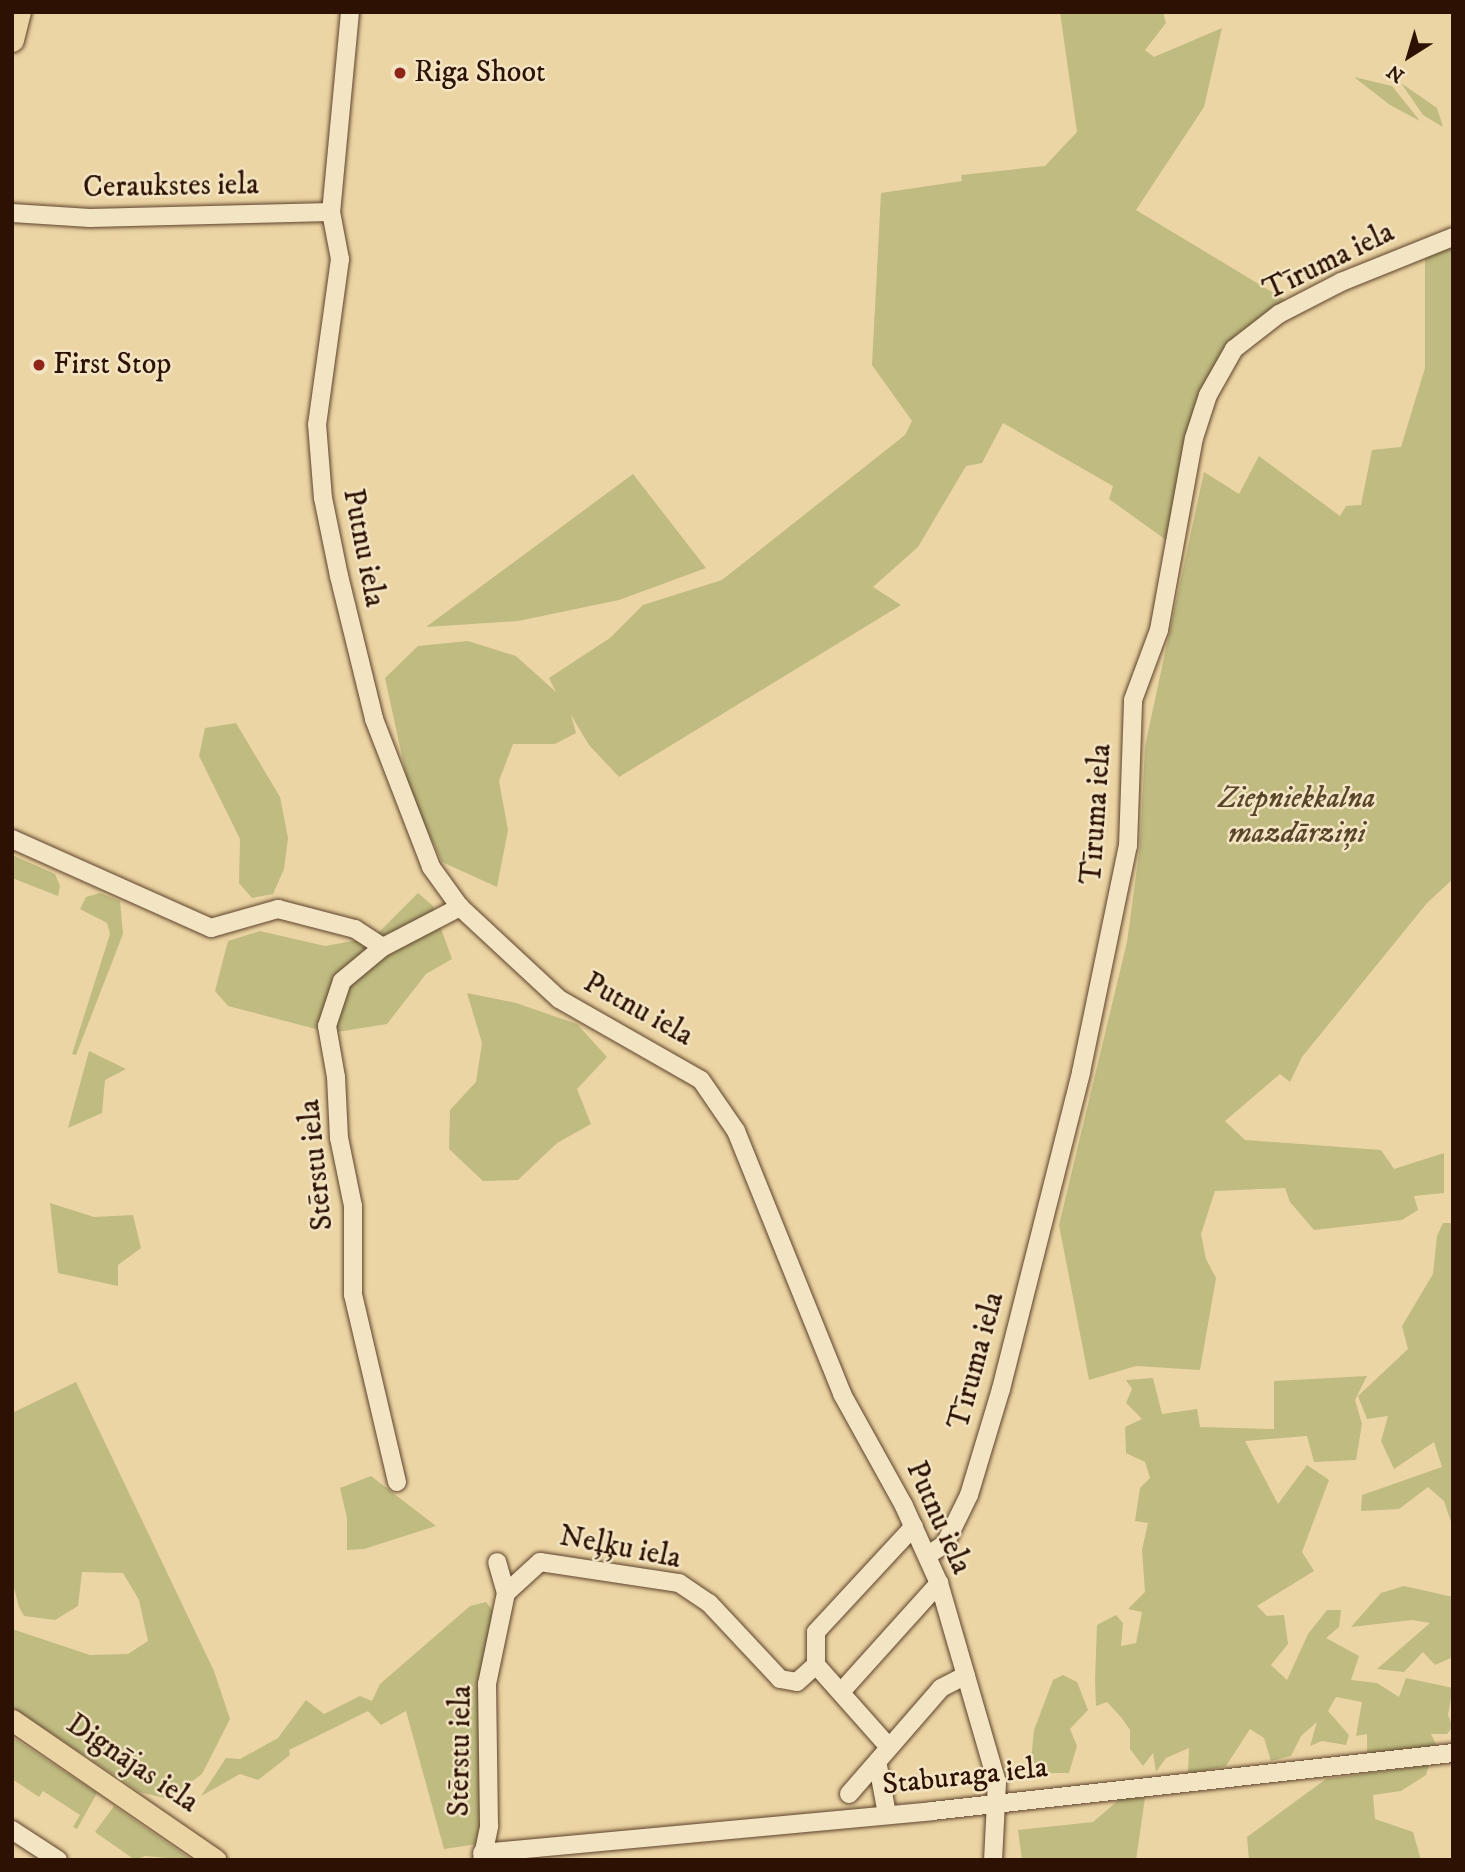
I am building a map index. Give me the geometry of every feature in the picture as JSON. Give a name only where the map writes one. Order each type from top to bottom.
[{"type":"highway","points":[[12,40],[19,12]]},
{"type":"main road","name":"Dignājas iela","points":[[12,1720],[216,1860]]},
{"type":"street","name":"Putnu iela","points":[[350,12],[331,212],[340,259],[318,402],[323,498],[374,719],[431,867],[460,907],[559,999],[678,1063],[701,1080],[736,1130],[842,1394],[929,1555],[939,1583],[999,1801],[993,1860]]},
{"type":"street","name":"Ceraukstes iela","points":[[12,213],[90,218],[331,212]]},
{"type":"street","name":"Tīruma iela","points":[[929,1555],[951,1535],[969,1495],[1001,1389],[1082,1072],[1128,846],[1133,701],[1159,630],[1194,438],[1208,396],[1234,349],[1279,314],[1341,282],[1453,237]]},
{"type":"street","points":[[12,839],[211,928],[278,909],[355,929],[383,947]]},
{"type":"street","name":"Stērstu iela","points":[[397,1482],[353,1294],[353,1206],[339,1138],[336,1077],[327,1026],[342,981],[383,947],[460,907]]},
{"type":"street","points":[[888,1746],[816,1665],[816,1632],[914,1527]]},
{"type":"street","name":"Stērstu iela","points":[[482,1857],[489,1826],[487,1684],[506,1593],[497,1562]]},
{"type":"street","name":"Neļķu iela","points":[[506,1593],[540,1562],[679,1583],[709,1603],[780,1679],[797,1682],[816,1665]]},
{"type":"street","points":[[841,1692],[939,1583]]},
{"type":"street","points":[[849,1794],[878,1766],[888,1746],[941,1688],[966,1675]]},
{"type":"street","name":"Staburaga iela","points":[[482,1857],[1453,1753]]},
{"type":"street","points":[[878,1766],[887,1814]]},
{"type":"street","points":[[12,1830],[58,1860]]},
{"type":"green space","points":[[1060,12],[1163,12],[1166,23],[1145,50],[1154,57],[1222,28],[1204,107],[1136,210],[1287,301],[1236,335],[1206,381],[1169,542],[1109,499],[1113,486],[1003,423],[982,463],[966,466],[918,547],[873,587],[901,605],[619,777],[589,745],[571,715],[576,733],[555,744],[513,744],[499,781],[508,830],[497,887],[442,862],[410,793],[385,678],[418,646],[468,641],[516,656],[556,692],[549,678],[610,638],[643,605],[722,580],[905,435],[912,421],[872,365],[881,193],[962,181],[961,175],[1045,166],[1077,132]]},
{"type":"green space","points":[[1354,77],[1392,86],[1420,121],[1390,105]]},
{"type":"green space","points":[[1401,83],[1437,108],[1443,127],[1423,115]]},
{"type":"green space","name":"Ziepniekkalna mazdārziņi","points":[[1453,246],[1453,879],[1427,903],[1302,1057],[1290,1082],[1280,1074],[1225,1121],[1245,1140],[1381,1150],[1394,1169],[1444,1153],[1444,1193],[1414,1196],[1418,1210],[1402,1220],[1314,1230],[1290,1202],[1285,1188],[1215,1191],[1201,1234],[1206,1259],[1216,1278],[1200,1370],[1136,1366],[1089,1380],[1059,1225],[1127,942],[1140,846],[1145,746],[1204,472],[1239,494],[1259,456],[1340,516],[1346,506],[1361,505],[1372,450],[1401,447],[1425,368],[1425,257]]},
{"type":"green space","points":[[633,474],[706,568],[619,600],[518,621],[426,627]]},
{"type":"green space","points":[[236,723],[280,797],[288,838],[284,869],[273,894],[252,898],[239,883],[240,839],[199,756],[205,728]]},
{"type":"green space","points":[[12,855],[55,874],[60,886],[58,896],[12,878]]},
{"type":"green space","points":[[100,893],[120,901],[123,934],[76,1055],[72,1054],[110,934],[107,923],[80,909],[86,897]]},
{"type":"green space","points":[[418,893],[433,906],[452,959],[426,974],[387,1024],[331,1033],[228,1006],[215,991],[228,941],[260,931],[325,946],[358,940],[379,932]]},
{"type":"green space","points":[[467,993],[516,1003],[577,1024],[607,1057],[577,1089],[591,1124],[557,1143],[518,1180],[483,1181],[449,1149],[450,1110],[476,1082],[482,1043]]},
{"type":"green space","points":[[89,1051],[126,1069],[105,1080],[102,1113],[68,1128]]},
{"type":"green space","points":[[50,1203],[94,1217],[133,1215],[141,1248],[118,1265],[118,1286],[58,1273]]},
{"type":"green space","points":[[1443,1223],[1453,1223],[1453,1528],[1444,1501],[1428,1487],[1399,1509],[1361,1511],[1362,1495],[1442,1467],[1434,1442],[1394,1469],[1381,1441],[1388,1416],[1367,1419],[1358,1396],[1408,1349],[1402,1326],[1433,1274],[1437,1236]]},
{"type":"green space","points":[[1367,1376],[1355,1400],[1362,1424],[1356,1460],[1314,1462],[1307,1436],[1245,1441],[1278,1504],[1307,1465],[1329,1480],[1302,1552],[1314,1571],[1257,1606],[1267,1616],[1284,1615],[1288,1644],[1271,1665],[1287,1680],[1308,1634],[1327,1610],[1341,1610],[1339,1627],[1326,1638],[1359,1656],[1351,1680],[1377,1683],[1399,1697],[1406,1678],[1453,1688],[1448,1715],[1453,1727],[1447,1734],[1431,1734],[1438,1748],[1367,1755],[1367,1734],[1356,1736],[1362,1702],[1336,1697],[1328,1711],[1349,1735],[1346,1745],[1322,1741],[1310,1746],[1317,1722],[1301,1736],[1291,1756],[1271,1761],[1264,1738],[1250,1729],[1226,1766],[1188,1774],[1189,1748],[1166,1758],[1156,1772],[1153,1753],[1143,1766],[1130,1749],[1130,1730],[1121,1717],[1107,1702],[1096,1706],[1097,1625],[1116,1615],[1123,1623],[1121,1646],[1136,1643],[1142,1612],[1128,1609],[1145,1592],[1142,1550],[1148,1523],[1135,1521],[1140,1488],[1150,1478],[1145,1462],[1126,1453],[1125,1427],[1142,1419],[1126,1403],[1132,1389],[1126,1380],[1153,1378],[1162,1414],[1197,1409],[1200,1427],[1274,1429],[1274,1381]]},
{"type":"green space","points":[[76,1382],[214,1671],[230,1719],[202,1774],[168,1799],[140,1792],[12,1707],[12,1629],[90,1655],[128,1654],[148,1641],[139,1600],[123,1573],[82,1572],[78,1606],[55,1620],[24,1616],[19,1607],[12,1580],[12,1413]]},
{"type":"green space","points":[[371,1476],[436,1526],[364,1549],[347,1550],[347,1518],[340,1488]]},
{"type":"green space","points":[[1404,1586],[1453,1597],[1453,1657],[1435,1665],[1423,1652],[1404,1672],[1377,1669],[1430,1623],[1412,1620],[1351,1627],[1381,1593]]},
{"type":"green space","points":[[486,1602],[498,1618],[479,1684],[483,1824],[478,1844],[444,1849],[406,1711],[381,1725],[368,1711],[289,1750],[290,1755],[258,1780],[240,1774],[201,1796],[226,1758],[240,1759],[278,1738],[306,1700],[324,1714],[360,1696],[372,1701],[380,1684],[470,1606]]},
{"type":"green space","points":[[1063,1675],[1077,1682],[1088,1710],[1070,1729],[1077,1746],[1069,1773],[1044,1773],[1031,1760],[1034,1730],[1053,1680]]},
{"type":"green space","points":[[12,1737],[97,1793],[77,1829],[73,1827],[80,1815],[43,1791],[39,1797],[12,1779]]},
{"type":"green space","points":[[1429,1765],[1426,1775],[1401,1791],[1373,1795],[1375,1819],[1413,1832],[1421,1860],[1249,1860],[1247,1837],[1326,1779]]},
{"type":"green space","points":[[1121,1798],[1145,1798],[1136,1860],[1022,1860],[1018,1830],[1093,1822]]},
{"type":"green space","points":[[114,1806],[192,1860],[145,1856],[135,1860],[95,1832]]},
{"type":"place","name":"Riga Shoot","points":[[400,73]]},
{"type":"place","name":"First Stop","points":[[39,365]]}]
